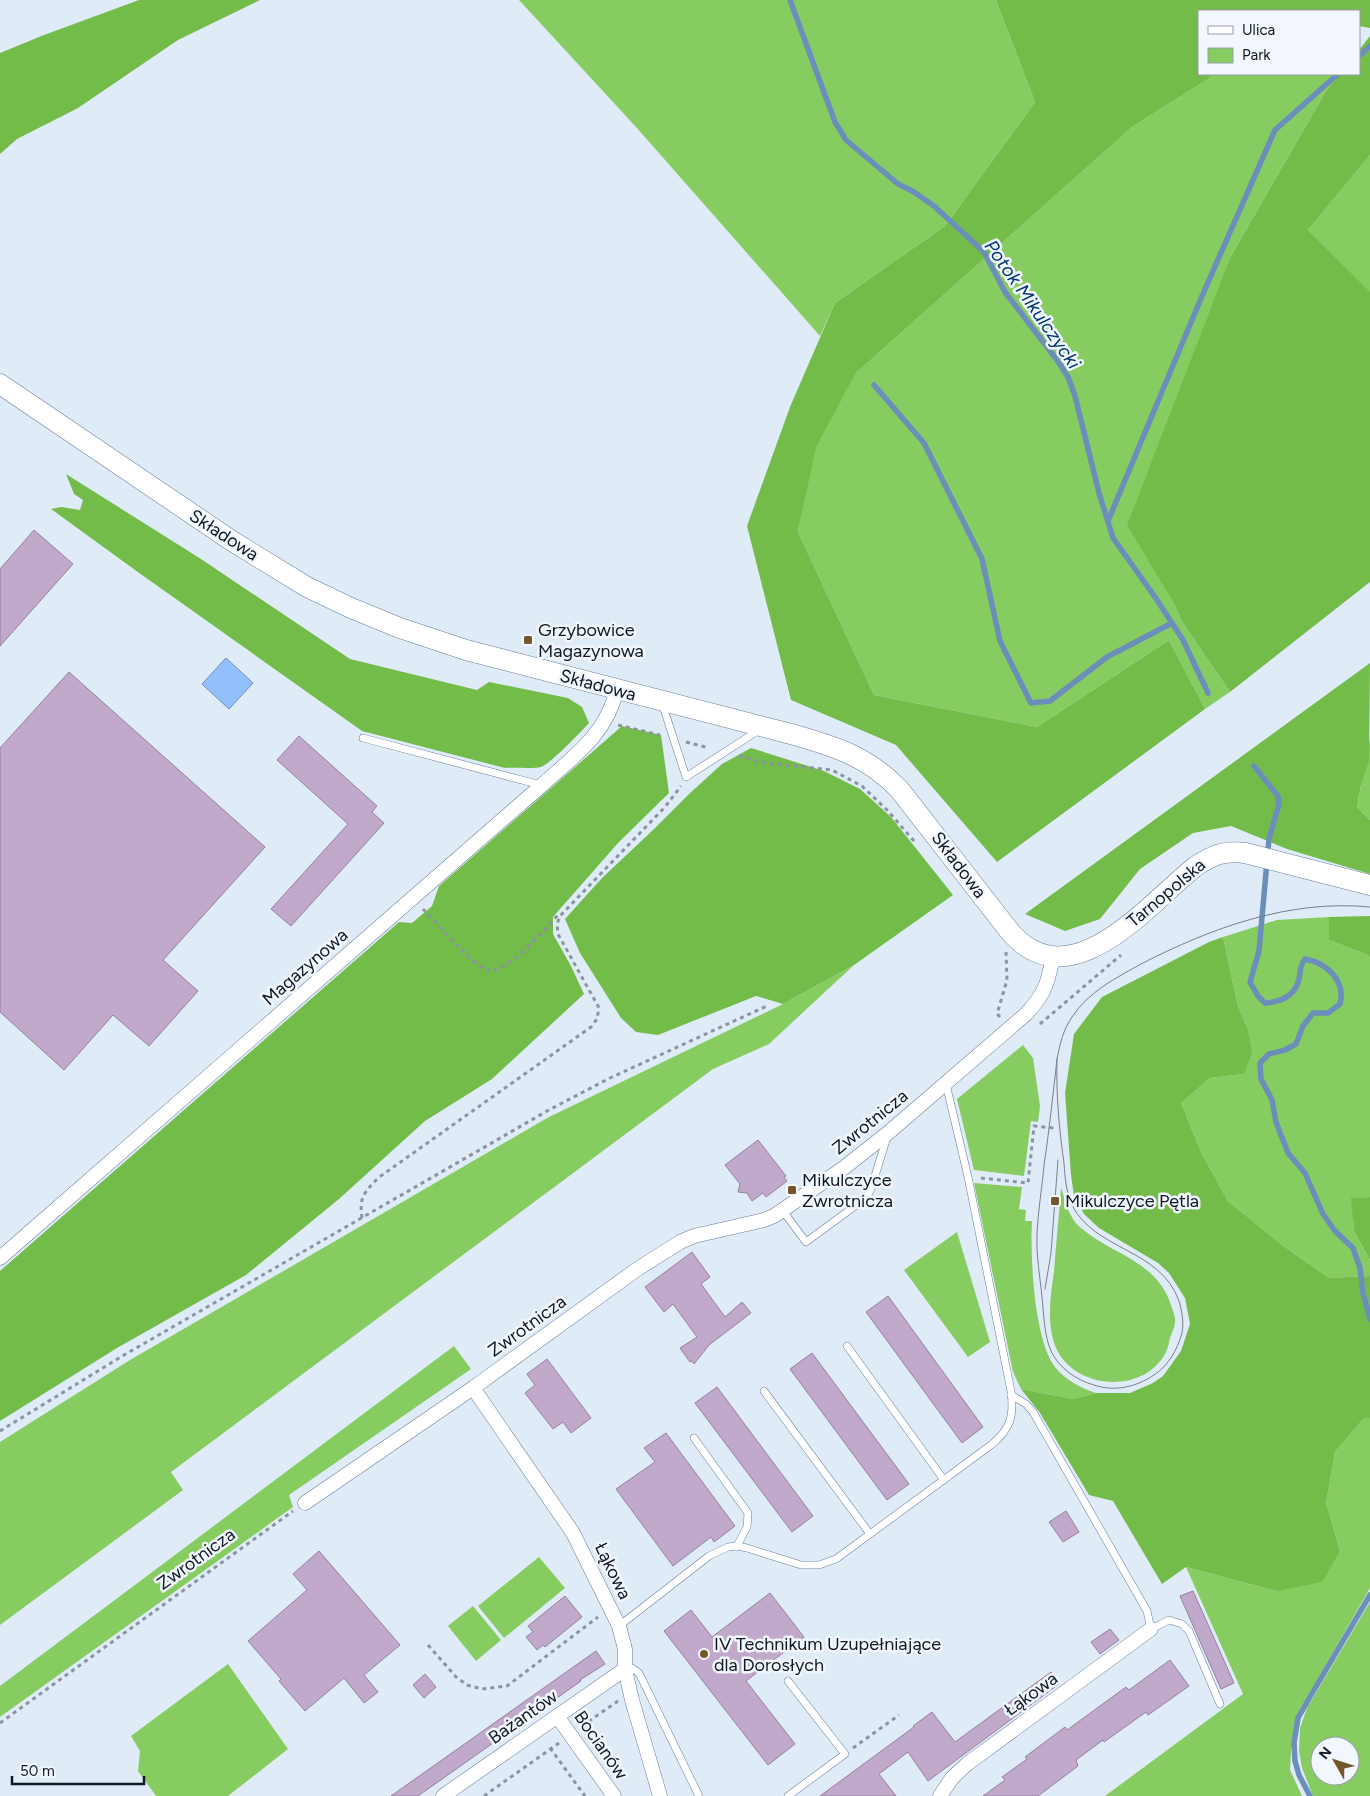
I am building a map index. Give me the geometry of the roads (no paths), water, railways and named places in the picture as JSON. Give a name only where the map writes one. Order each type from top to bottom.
[{"type":"main road","name":"Składowa","points":[[0,384],[232,541],[325,596],[375,619],[434,640],[662,702],[816,741],[864,760],[885,775],[916,809],[1016,939],[1028,949],[1054,956]]},
{"type":"main road","name":"Tarnopolska","points":[[1054,956],[1076,955],[1108,940],[1207,858],[1226,852],[1246,853],[1370,884]]},
{"type":"street","name":"Magazynowa","points":[[0,1258],[542,786],[590,741],[605,722],[617,690]]},
{"type":"street","name":"Zwrotnicza","points":[[306,1503],[473,1388],[636,1270],[680,1242],[694,1236],[764,1220],[783,1211],[845,1167],[1011,1029],[1038,1001],[1048,983],[1054,956]]},
{"type":"street","name":"Łąkowa","points":[[473,1388],[573,1533],[619,1626],[625,1649],[625,1669],[632,1700],[660,1796]]},
{"type":"street","name":"Łąkowa","points":[[940,1796],[952,1778],[967,1764],[1151,1629]]},
{"type":"street","name":"Bażantów","points":[[443,1796],[625,1669]]},
{"type":"street","name":"Bocianów","points":[[557,1716],[614,1796]]},
{"type":"lane","points":[[662,702],[686,777],[763,727]]},
{"type":"lane","points":[[363,738],[542,786]]},
{"type":"lane","points":[[619,1626],[719,1550],[738,1546],[801,1565],[811,1566],[828,1563],[836,1559],[999,1438],[1010,1422],[1012,1413],[1011,1395],[968,1177],[946,1084]]},
{"type":"lane","points":[[783,1211],[806,1242],[866,1198],[871,1189],[888,1132]]},
{"type":"lane","points":[[847,1346],[944,1480]]},
{"type":"lane","points":[[764,1391],[870,1534]]},
{"type":"lane","points":[[1011,1395],[1026,1404],[1033,1412],[1147,1611],[1151,1629],[1169,1620],[1182,1624],[1189,1631],[1220,1704]]},
{"type":"lane","points":[[694,1438],[748,1513],[747,1527],[738,1546]]},
{"type":"lane","points":[[625,1669],[632,1668],[639,1673],[699,1796]]},
{"type":"lane","points":[[788,1681],[844,1754],[788,1796]]},
{"type":"water","points":[[226,658],[253,683],[229,709],[202,684]]},
{"type":"waterway","name":"Potok Mikulczycki","points":[[790,0],[835,122],[846,140],[898,184],[914,192],[934,206],[984,252],[1005,292],[1068,377],[1075,396],[1099,493],[1113,538],[1183,640],[1208,693]]},
{"type":"waterway","points":[[1360,55],[1370,46]]},
{"type":"waterway","points":[[1108,521],[1202,296],[1275,130],[1337,75]]},
{"type":"waterway","points":[[874,385],[924,443],[982,559],[1000,641],[1031,703],[1050,701],[1107,657],[1172,623]]},
{"type":"waterway","name":"Potok Mikulczycki","points":[[1254,766],[1278,796],[1279,804],[1269,839],[1259,951],[1250,982],[1258,996],[1265,1003],[1286,997],[1297,985],[1305,959],[1321,964],[1333,974],[1340,988],[1341,996],[1340,1004],[1328,1013],[1313,1013],[1303,1026],[1296,1044],[1285,1050],[1269,1054],[1260,1063],[1261,1079],[1272,1100],[1276,1122],[1288,1153],[1305,1173],[1323,1214],[1335,1231],[1353,1248],[1360,1268],[1363,1293],[1370,1319]]},
{"type":"waterway","name":"Potok Mikulczycki","points":[[1310,1796],[1299,1775],[1295,1761],[1294,1743],[1298,1718],[1370,1595]]},
{"type":"tram line","points":[[1057,1059],[1059,1124],[1066,1184],[1072,1205],[1082,1220],[1096,1232],[1143,1259],[1158,1270],[1170,1284],[1181,1309],[1182,1333],[1178,1345],[1168,1362],[1147,1379],[1125,1387],[1110,1388],[1087,1383],[1063,1368],[1051,1351],[1046,1332],[1038,1257],[1038,1225],[1057,1059],[1066,1027],[1086,1000],[1103,986],[1141,964],[1195,939],[1223,928],[1281,912],[1310,907],[1370,907]]},
{"type":"tram line","points":[[1045,1289],[1051,1253],[1058,1160]]},
{"type":"place","name":"Grzybowice Magazynowa","points":[[528,640]]},
{"type":"place","name":"Mikulczyce Zwrotnicza","points":[[792,1190]]},
{"type":"place","name":"Mikulczyce Pętla","points":[[1055,1201]]},
{"type":"place","name":"IV Technikum Uzupełniające dla Dorosłych","points":[[704,1654]]}]
